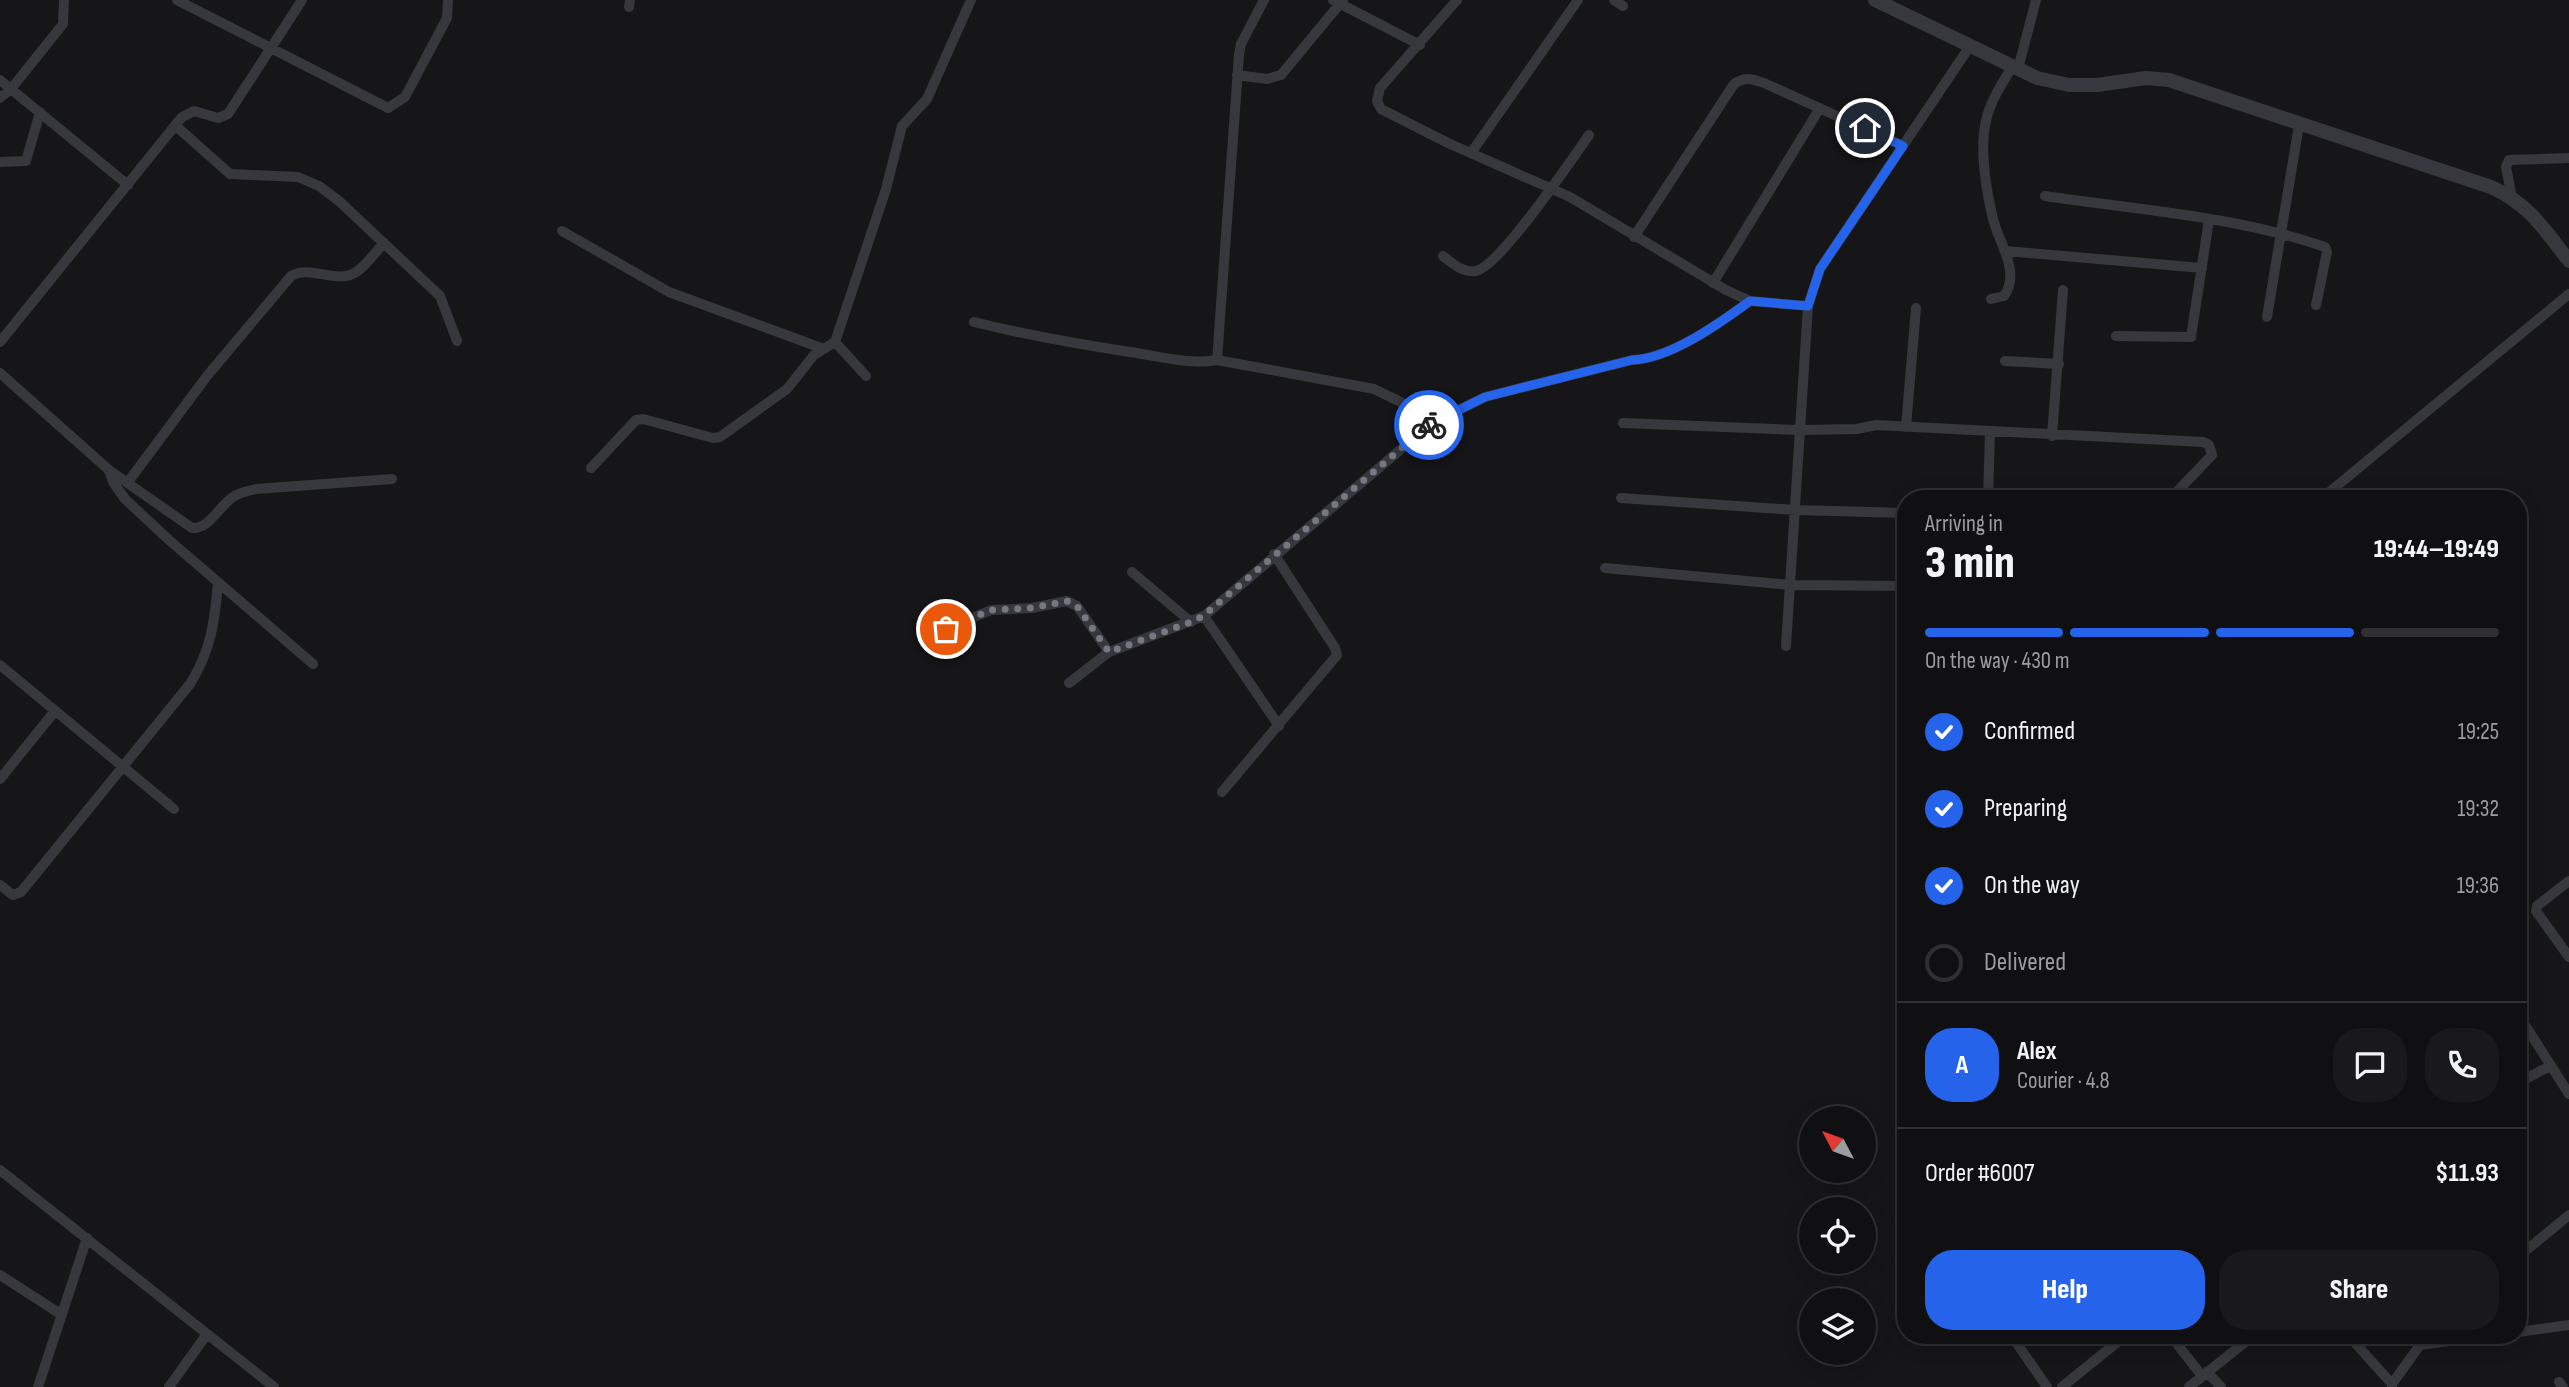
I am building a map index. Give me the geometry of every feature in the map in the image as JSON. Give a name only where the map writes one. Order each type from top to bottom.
[{"type":"street","points":[[0,98],[11,89],[63,24],[64,0]]},
{"type":"street","points":[[177,0],[195,4],[271,49],[388,108],[405,97],[447,18],[448,0]]},
{"type":"street","points":[[0,342],[187,113],[194,111],[218,118],[228,114],[302,0]]},
{"type":"street","points":[[591,468],[636,420],[643,419],[713,438],[720,437],[787,389],[803,366],[835,342],[886,189],[902,126],[927,99],[971,0]]},
{"type":"street","points":[[1217,360],[1241,44],[1264,0]]},
{"type":"street","points":[[1457,0],[1380,88],[1377,101],[1381,109],[1393,117],[1570,197],[1633,237],[1750,301],[1808,306]]},
{"type":"street","points":[[1471,153],[1578,0]]},
{"type":"street","points":[[1875,0],[2037,78],[2070,85],[2097,85],[2146,78],[2169,80],[2491,187],[2532,212],[2569,261]]},
{"type":"street","points":[[1992,299],[2004,296],[2011,280],[2006,251],[1993,220],[1984,167],[1985,123],[1992,103],[2015,68],[2036,0]]},
{"type":"street","points":[[1237,75],[1267,79],[1281,75],[1339,1],[1420,45]]},
{"type":"street","points":[[1786,646],[1808,306],[1820,269],[1970,46]]},
{"type":"street","points":[[1633,237],[1699,134],[1734,84],[1742,78],[1765,83],[1903,146]]},
{"type":"street","points":[[0,80],[128,185]]},
{"type":"street","points":[[1713,283],[1820,108]]},
{"type":"street","points":[[0,162],[26,161],[40,112]]},
{"type":"street","points":[[2267,317],[2299,125]]},
{"type":"street","points":[[176,126],[230,174],[298,177],[319,186],[440,296],[457,341]]},
{"type":"street","points":[[1443,256],[1458,268],[1475,271],[1481,269],[1502,250],[1589,135]]},
{"type":"street","points":[[2512,198],[2506,167],[2510,160],[2569,158]]},
{"type":"street","points":[[2045,196],[2128,206],[2282,232],[2327,249],[2316,305]]},
{"type":"street","points":[[2116,336],[2191,337],[2209,220]]},
{"type":"street","points":[[562,231],[669,292],[824,349]]},
{"type":"street","points":[[128,482],[207,376],[290,276],[302,272],[346,276],[360,268],[384,243]]},
{"type":"street","points":[[2006,251],[2202,268]]},
{"type":"street","points":[[2052,436],[2063,290]]},
{"type":"street","points":[[2332,490],[2569,294]]},
{"type":"street","points":[[1069,683],[1109,652],[1203,616],[1432,423],[1485,397],[1632,360],[1648,360],[1720,323],[1750,301]]},
{"type":"street","points":[[1906,427],[1916,308]]},
{"type":"street","points":[[974,322],[1017,333],[1123,351],[1203,362],[1217,360],[1374,389],[1419,411],[1432,423]]},
{"type":"street","points":[[835,342],[866,376]]},
{"type":"street","points":[[2005,361],[2059,364]]},
{"type":"street","points":[[0,373],[109,470],[184,525],[199,528],[236,494],[256,489],[391,480]]},
{"type":"street","points":[[1623,423],[1800,430],[1857,429],[1876,425],[2203,442],[2209,446],[2212,455],[2179,490]]},
{"type":"street","points":[[1988,490],[1990,432]]},
{"type":"street","points":[[109,470],[113,482],[125,499],[313,664]]},
{"type":"street","points":[[1621,498],[1796,510],[1897,513]]},
{"type":"street","points":[[1222,792],[1337,655],[1274,554]]},
{"type":"street","points":[[1605,568],[1791,585],[1897,586]]},
{"type":"street","points":[[1132,572],[1191,622]]},
{"type":"street","points":[[0,885],[13,895],[21,892],[124,767],[200,668],[214,627],[218,582]]},
{"type":"street","points":[[946,629],[991,610],[1032,608],[1067,601],[1077,606],[1109,652]]},
{"type":"street","points":[[1203,616],[1279,726]]},
{"type":"street","points":[[0,665],[174,809]]},
{"type":"street","points":[[0,779],[55,710]]},
{"type":"street","points":[[2569,881],[2537,906],[2536,911],[2569,957]]},
{"type":"street","points":[[2527,1029],[2569,1094]]},
{"type":"street","points":[[2527,1078],[2550,1066]]},
{"type":"street","points":[[0,1170],[274,1387]]},
{"type":"street","points":[[2527,1249],[2569,1214]]},
{"type":"street","points":[[38,1387],[88,1238]]},
{"type":"street","points":[[0,1275],[62,1315]]},
{"type":"street","points":[[2527,1331],[2569,1325]]},
{"type":"street","points":[[169,1387],[208,1334]]},
{"type":"street","points":[[2017,1344],[2047,1387]]},
{"type":"street","points":[[2062,1387],[2115,1344]]},
{"type":"street","points":[[2178,1344],[2205,1374],[2221,1387]]},
{"type":"street","points":[[2189,1387],[2243,1344]]},
{"type":"street","points":[[2356,1344],[2392,1385],[2420,1345],[2427,1344]]},
{"type":"way so far","points":[[946,629],[991,610],[1032,608],[1072,601],[1109,652],[1191,622],[1203,616],[1429,425]]},
{"type":"route","points":[[1429,425],[1485,397],[1632,360],[1648,360],[1720,323],[1750,301],[1808,306],[1820,269],[1903,146],[1865,128]]}]
